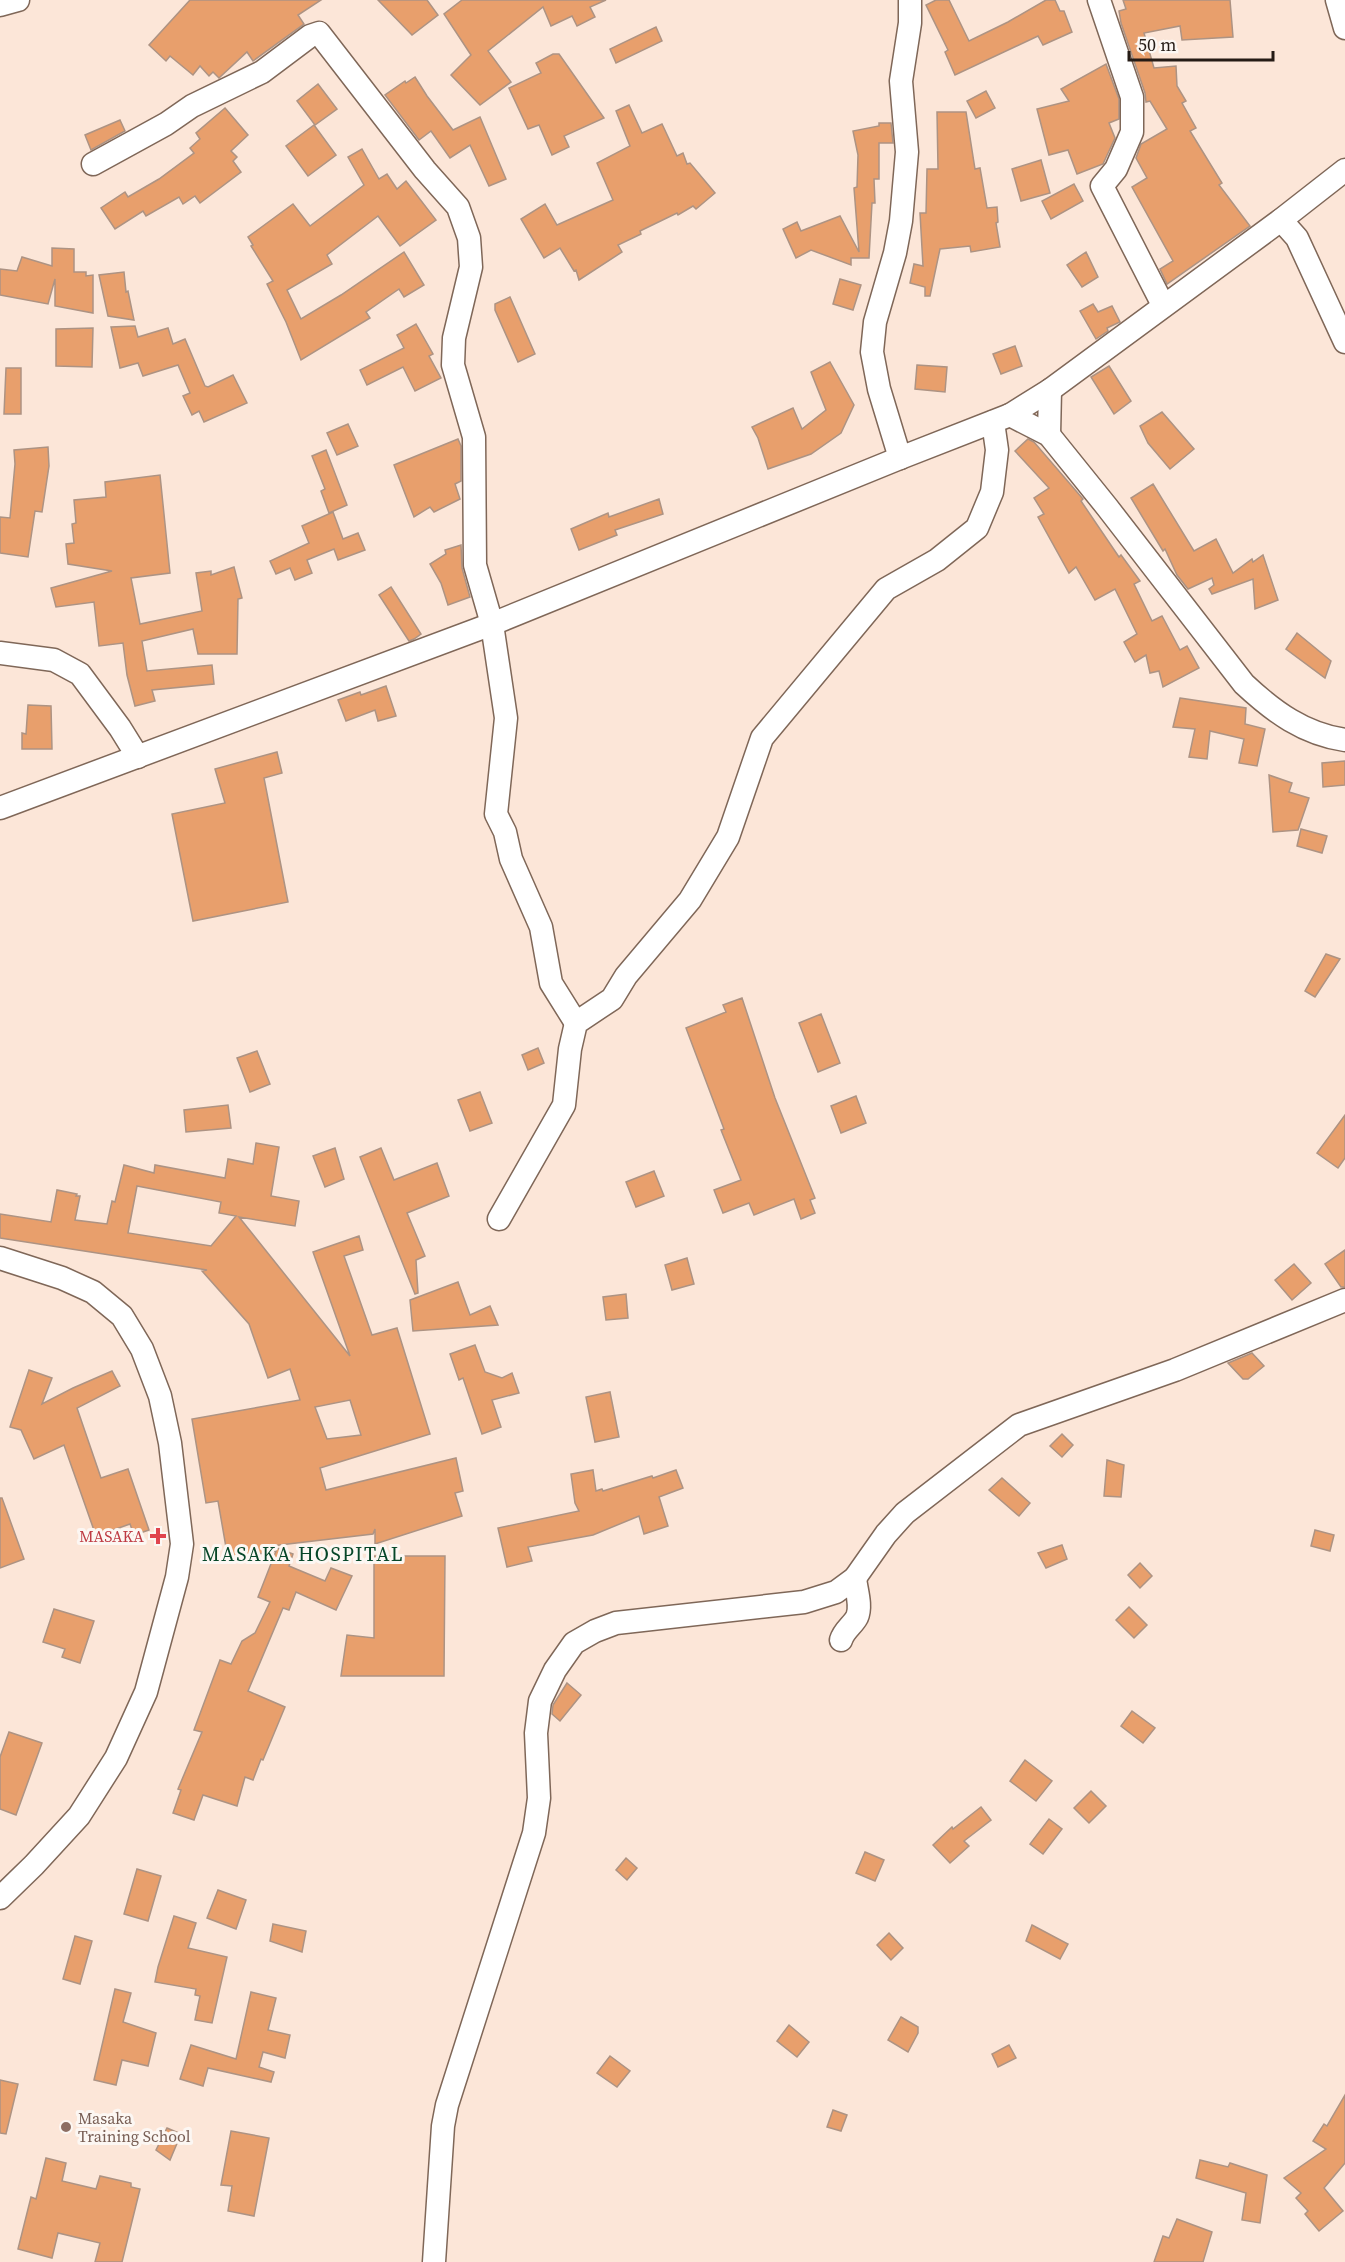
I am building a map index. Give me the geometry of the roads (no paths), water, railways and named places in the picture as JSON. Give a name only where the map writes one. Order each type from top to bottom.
[{"type":"street","points":[[0,4],[18,0]]},
{"type":"street","points":[[900,458],[879,389],[872,352],[875,322],[895,253],[901,221],[907,152],[901,81],[910,23],[910,0]]},
{"type":"street","points":[[1099,0],[1132,97],[1132,132],[1116,170],[1102,186],[1163,305]]},
{"type":"street","points":[[1337,0],[1345,28]]},
{"type":"street","points":[[93,164],[166,124],[192,106],[262,72],[310,36],[319,33],[425,170],[458,207],[469,238],[471,267],[454,338],[453,365],[474,437],[475,565],[492,624],[506,718],[496,814],[505,832],[511,859],[541,927],[551,983],[576,1023]]},
{"type":"street","points":[[0,808],[492,624],[1001,419],[1050,390],[1281,220],[1345,170]]},
{"type":"street","points":[[1281,220],[1297,238],[1345,342]]},
{"type":"street","points":[[1048,435],[1050,390]]},
{"type":"street","points":[[1001,419],[1048,435],[1107,507],[1244,684],[1266,705],[1291,722],[1325,737],[1345,740]]},
{"type":"street","points":[[499,1219],[564,1105],[570,1049],[576,1023],[612,999],[626,976],[690,900],[728,837],[762,738],[885,589],[937,560],[977,528],[992,492],[1001,419]]},
{"type":"street","points":[[0,653],[54,660],[80,674],[120,728],[138,757]]},
{"type":"street","points":[[0,1258],[73,1282],[93,1292],[122,1316],[142,1349],[160,1396],[170,1443],[182,1544],[177,1577],[146,1692],[116,1758],[79,1816],[0,1898]]},
{"type":"street","points":[[434,2262],[443,2126],[447,2105],[534,1833],[539,1798],[536,1733],[540,1701],[555,1670],[574,1643],[595,1631],[616,1623],[804,1602],[836,1592],[855,1578],[886,1534],[905,1514],[1019,1425],[1175,1370],[1345,1300]]},
{"type":"street","points":[[841,1640],[842,1635],[856,1619],[858,1612],[855,1578]]},
{"type":"place","name":"MASAKA","points":[[158,1536]]},
{"type":"place","name":"Masaka Training School","points":[[66,2127]]},
{"type":"district","name":"MASAKA HOSPITAL","points":[[303,1554]]}]
